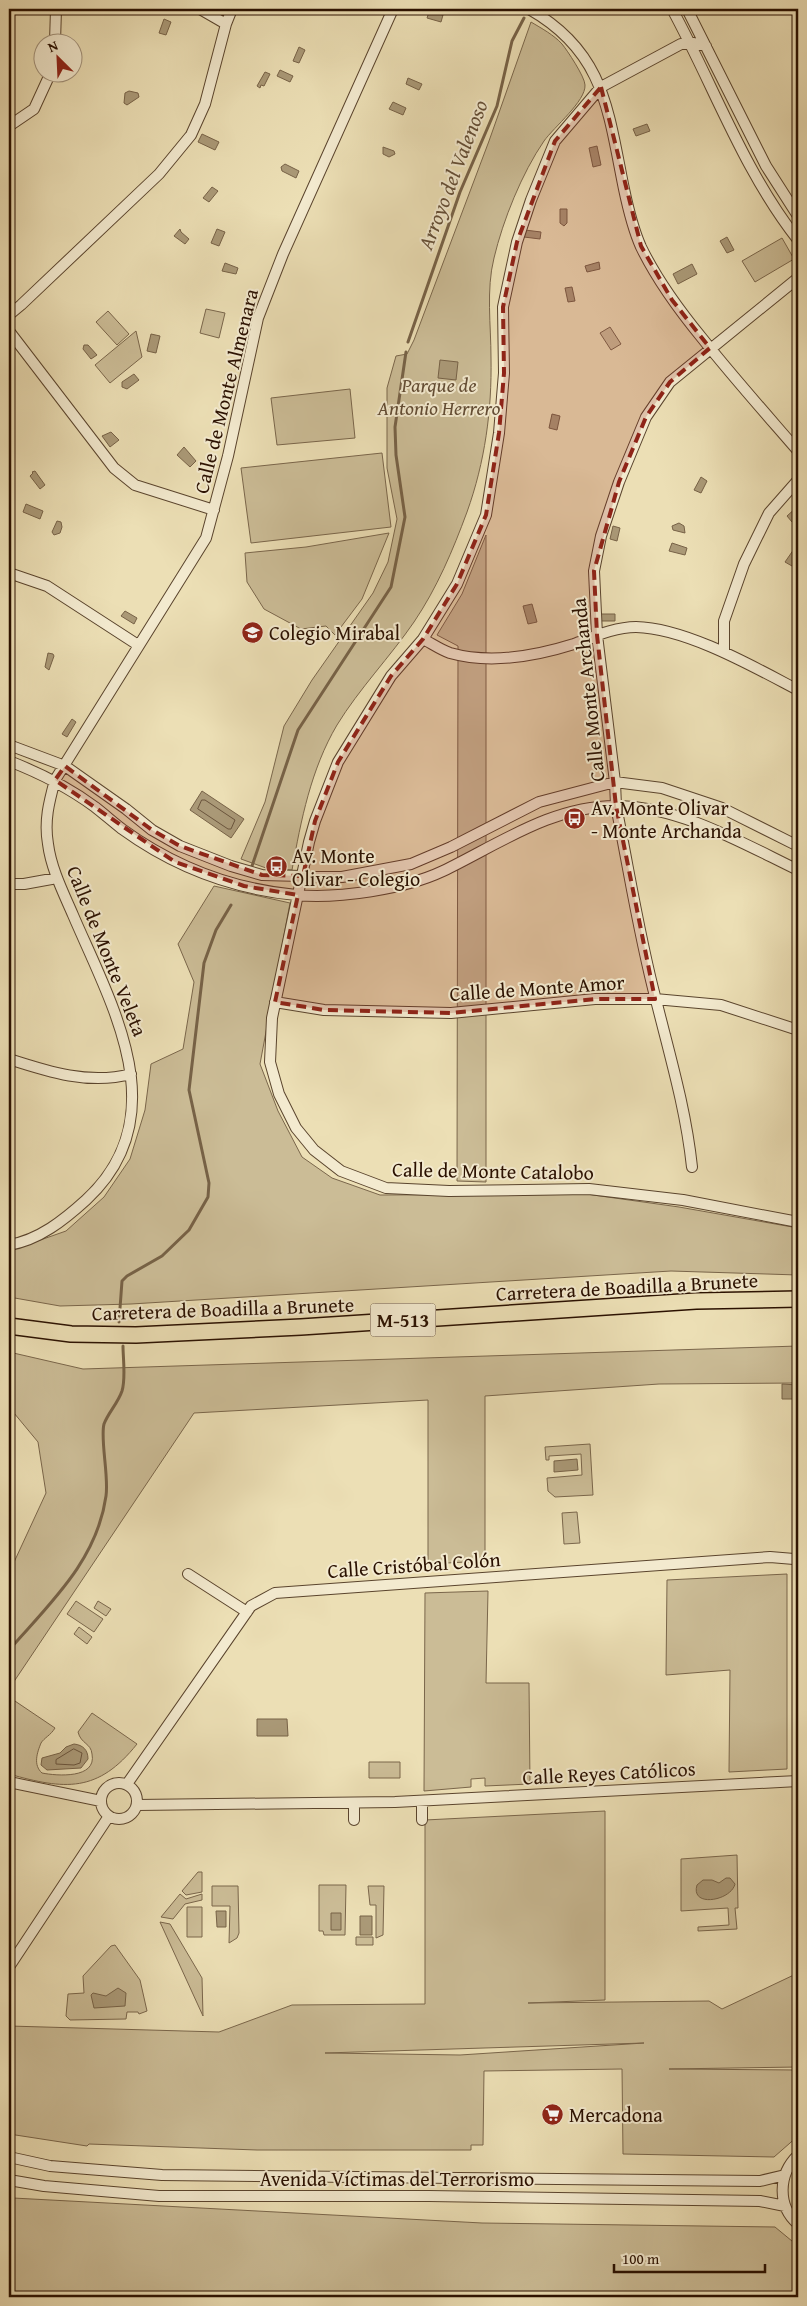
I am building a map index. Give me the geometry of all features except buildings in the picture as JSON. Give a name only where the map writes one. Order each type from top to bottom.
[{"type":"main road","name":"Carretera de Boadilla a Brunete","points":[[9,1326],[71,1334],[136,1335],[301,1327],[696,1302],[798,1299]]},
{"type":"street","points":[[55,32],[56,9]]},
{"type":"street","points":[[200,9],[226,24]]},
{"type":"street","points":[[9,315],[22,306],[159,174],[191,135],[205,104],[226,24],[232,9]]},
{"type":"street","name":"Calle de Monte Almenara","points":[[65,766],[138,644],[206,538],[228,456],[258,318],[283,254],[393,9]]},
{"type":"street","points":[[529,9],[563,32],[580,51],[601,87],[629,211],[641,246],[672,300],[710,348],[798,451]]},
{"type":"street","points":[[672,9],[686,41],[754,175],[798,240]]},
{"type":"street","points":[[687,9],[766,166],[798,216]]},
{"type":"street","points":[[686,41],[693,19]]},
{"type":"street","points":[[601,87],[686,41],[706,46]]},
{"type":"street","points":[[9,126],[34,109],[46,82]]},
{"type":"street","name":"Calle de Monte Catalobo","points":[[601,87],[555,141],[531,200],[517,242],[503,307],[504,372],[500,424],[486,515],[457,584],[423,639],[391,676],[338,762],[315,821],[272,1018],[270,1062],[280,1094],[296,1128],[314,1150],[340,1171],[386,1188],[449,1191],[589,1189],[683,1200],[798,1222]]},
{"type":"street","name":"Calle Monte Archanda","points":[[692,1167],[688,1128],[655,999],[616,806],[615,782],[597,635],[594,571],[601,536],[619,482],[646,417],[670,382],[798,278]]},
{"type":"street","points":[[9,332],[114,468],[135,485],[214,510]]},
{"type":"street","points":[[724,652],[724,621],[744,564],[769,513],[798,480]]},
{"type":"street","points":[[9,572],[47,586],[138,644]]},
{"type":"street","points":[[423,639],[449,652],[487,658],[540,653],[597,635],[636,627],[676,634],[724,652],[798,690]]},
{"type":"street","points":[[9,745],[65,766],[126,809],[152,830],[180,846],[231,866],[262,875],[342,877],[411,864],[451,847],[539,802],[615,782],[662,788],[722,808],[798,846]]},
{"type":"street","points":[[9,761],[55,780],[96,808],[122,829],[175,862],[244,886],[298,895],[359,893],[408,884],[442,872],[513,833],[582,810],[616,806],[654,810],[684,819],[738,841],[798,870]]},
{"type":"street","name":"Calle de Monte Veleta","points":[[9,1244],[51,1229],[98,1188],[117,1162],[124,1147],[133,1111],[131,1074],[125,1041],[116,1014],[57,878],[48,845],[46,818],[55,780],[65,766]]},
{"type":"street","points":[[9,884],[24,884],[57,878]]},
{"type":"street","name":"Calle de Monte Amor","points":[[275,1002],[324,1010],[451,1013],[595,999],[655,999],[721,1005],[798,1030]]},
{"type":"street","points":[[9,1059],[62,1076],[109,1078],[131,1074]]},
{"type":"street","name":"Calle Cristóbal Colón","points":[[127,1784],[251,1606],[275,1593],[770,1557],[794,1559],[798,1562]]},
{"type":"street","points":[[188,1574],[247,1612]]},
{"type":"street","points":[[9,1782],[101,1801]]},
{"type":"street","name":"Calle Reyes Católicos","points":[[137,1805],[422,1801],[795,1782]]},
{"type":"street","points":[[121,1783],[127,1784],[136,1793],[137,1805],[131,1814],[126,1817],[114,1818],[109,1816],[105,1812],[101,1801],[105,1790],[109,1786],[121,1783]]},
{"type":"street","points":[[422,1801],[422,1820]]},
{"type":"street","points":[[354,1803],[354,1820]]},
{"type":"street","points":[[9,1967],[109,1816]]},
{"type":"street","points":[[798,2155],[789,2165],[782,2190],[785,2206],[798,2224]]},
{"type":"street","name":"Avenida Víctimas del Terrorismo","points":[[9,2157],[50,2166],[162,2174],[760,2181],[785,2175]]},
{"type":"street","name":"Avenida Víctimas del Terrorismo","points":[[9,2180],[44,2186],[159,2196],[438,2196],[760,2201],[785,2206]]},
{"type":"highlighted area","points":[[601,87],[641,246],[672,300],[710,348],[670,382],[646,417],[619,482],[594,571],[597,635],[616,806],[655,999],[595,999],[451,1013],[324,1010],[275,1002],[298,895],[244,886],[175,862],[55,780],[65,766],[152,830],[180,846],[262,875],[303,876],[315,821],[338,762],[391,676],[423,639],[457,584],[486,515],[499,433],[504,373],[503,307],[517,242],[555,141]]},
{"type":"green space","name":"Parque de Antonio Herrero","points":[[531,22],[562,44],[579,70],[585,85],[580,99],[544,141],[528,167],[514,197],[498,243],[490,282],[491,377],[489,416],[483,455],[473,493],[450,555],[422,609],[405,635],[346,712],[328,742],[308,795],[292,870],[266,868],[241,859],[265,802],[284,726],[312,680],[373,593],[388,562],[397,519],[387,468],[387,388],[396,356],[407,354],[414,340],[489,141]]},
{"type":"green space","points":[[782,238],[794,259],[755,282],[742,261]]},
{"type":"green space","points":[[206,309],[225,313],[219,338],[200,333]]},
{"type":"green space","points":[[108,311],[129,334],[117,345],[96,322]]},
{"type":"green space","points":[[610,327],[621,344],[611,350],[600,333]]},
{"type":"green space","points":[[136,331],[142,357],[110,383],[95,365]]},
{"type":"green space","points":[[350,389],[355,438],[277,445],[271,398]]},
{"type":"green space","points":[[382,453],[391,527],[251,543],[241,468]]},
{"type":"green space","points":[[389,533],[362,599],[335,635],[326,626],[301,629],[264,609],[247,582],[245,553],[306,547]]},
{"type":"green space","points":[[486,535],[486,1182],[457,1181],[458,646],[437,635],[462,594]]},
{"type":"green space","points":[[214,886],[290,903],[260,1064],[278,1111],[302,1157],[332,1178],[380,1195],[586,1194],[679,1207],[798,1228],[798,1275],[671,1271],[131,1304],[60,1306],[9,1297],[9,1251],[66,1231],[104,1197],[130,1159],[145,1110],[151,1064],[183,1049],[194,982],[178,944]]},
{"type":"green space","points":[[798,1346],[798,1383],[659,1384],[485,1396],[485,1561],[428,1564],[428,1400],[194,1413],[9,1689],[9,1573],[46,1493],[38,1442],[9,1407],[9,1352],[83,1369]]},
{"type":"green space","points":[[590,1444],[593,1495],[555,1497],[548,1491],[547,1478],[582,1475],[581,1454],[549,1456],[549,1460],[546,1460],[545,1447]]},
{"type":"green space","points":[[577,1512],[580,1543],[564,1544],[562,1513]]},
{"type":"green space","points":[[787,1574],[787,1769],[729,1772],[730,1670],[666,1675],[667,1580]]},
{"type":"green space","points":[[488,1591],[486,1683],[529,1683],[530,1784],[485,1786],[485,1778],[471,1779],[471,1787],[424,1791],[425,1593]]},
{"type":"green space","points":[[76,1601],[103,1619],[94,1632],[67,1614]]},
{"type":"green space","points":[[98,1601],[111,1609],[106,1616],[94,1608]]},
{"type":"green space","points":[[79,1627],[92,1637],[87,1644],[74,1634]]},
{"type":"green space","points":[[9,1697],[55,1728],[42,1741],[38,1751],[37,1766],[42,1773],[66,1775],[82,1772],[88,1768],[92,1762],[91,1750],[81,1739],[78,1732],[92,1713],[137,1744],[123,1760],[108,1772],[94,1779],[79,1783],[47,1783],[9,1774]]},
{"type":"green space","points":[[369,1762],[400,1762],[400,1778],[369,1778]]},
{"type":"green space","points":[[605,1811],[605,2000],[528,2003],[709,2001],[722,2009],[798,1973],[798,2067],[669,2069],[798,2070],[798,2136],[774,2157],[623,2154],[622,2069],[484,2071],[483,2145],[471,2145],[471,2150],[257,2150],[89,2144],[87,2146],[9,2134],[9,2026],[219,2032],[292,2005],[425,2004],[425,1820]],"holes":[[[644,2043],[460,2055],[325,2053]]]},
{"type":"green space","points":[[737,1855],[738,1908],[735,1908],[737,1929],[698,1931],[698,1927],[729,1925],[728,1908],[681,1911],[681,1859]]},
{"type":"green space","points":[[198,1872],[202,1872],[202,1892],[186,1895],[182,1891]]},
{"type":"green space","points":[[319,1885],[346,1885],[345,1935],[324,1935],[323,1931],[319,1931]]},
{"type":"green space","points":[[212,1886],[238,1886],[239,1933],[237,1938],[229,1943],[230,1906],[212,1906]]},
{"type":"green space","points":[[368,1886],[384,1886],[383,1935],[376,1938],[376,1905],[370,1905]]},
{"type":"green space","points":[[180,1894],[186,1899],[202,1894],[202,1900],[185,1904],[173,1919],[161,1917]]},
{"type":"green space","points":[[187,1907],[202,1907],[202,1937],[187,1937]]},
{"type":"green space","points":[[160,1922],[170,1924],[202,1978],[203,2016]]},
{"type":"green space","points":[[356,1937],[373,1937],[373,1945],[356,1945]]},
{"type":"green space","points":[[115,1945],[140,1980],[147,2011],[139,2014],[138,2012],[127,2012],[126,2019],[70,2020],[66,2016],[68,1994],[84,1993],[83,1976],[111,1946]]},
{"type":"green space","points":[[9,2199],[482,2223],[775,2227],[798,2246],[798,2297],[9,2297]]},
{"type":"water","points":[[429,12],[443,15],[441,22],[427,18]]},
{"type":"water","points":[[164,19],[171,22],[166,35],[159,33]]},
{"type":"water","points":[[299,47],[305,50],[299,63],[293,61]]},
{"type":"water","points":[[280,70],[293,76],[290,82],[277,76]]},
{"type":"water","points":[[265,72],[270,74],[264,86],[261,85],[260,88],[257,86]]},
{"type":"water","points":[[408,78],[422,84],[419,90],[406,84]]},
{"type":"water","points":[[129,91],[138,93],[139,97],[127,105],[124,103],[125,93]]},
{"type":"water","points":[[393,102],[406,108],[403,115],[389,109]]},
{"type":"water","points":[[647,124],[650,131],[636,136],[633,129]]},
{"type":"water","points":[[202,134],[219,142],[215,150],[198,142]]},
{"type":"water","points":[[597,146],[601,165],[593,167],[589,148]]},
{"type":"water","points":[[383,147],[394,151],[395,154],[389,157],[383,154]]},
{"type":"water","points":[[285,164],[299,171],[296,178],[282,171],[281,167]]},
{"type":"water","points":[[212,187],[218,191],[209,202],[203,198]]},
{"type":"water","points":[[560,209],[567,209],[567,223],[564,226],[560,223]]},
{"type":"water","points":[[180,229],[189,239],[185,244],[174,236]]},
{"type":"water","points":[[217,229],[225,232],[219,246],[211,243]]},
{"type":"water","points":[[525,230],[541,232],[540,239],[524,237]]},
{"type":"water","points":[[727,237],[734,250],[727,253],[720,241]]},
{"type":"water","points":[[599,262],[600,269],[587,272],[585,266]]},
{"type":"water","points":[[225,263],[238,268],[236,274],[222,271]]},
{"type":"water","points":[[692,264],[697,274],[678,284],[673,274]]},
{"type":"water","points":[[572,287],[575,301],[568,302],[565,288]]},
{"type":"water","points":[[151,334],[160,336],[156,353],[147,351]]},
{"type":"water","points":[[84,345],[88,345],[97,355],[91,359],[83,349]]},
{"type":"water","points":[[440,360],[458,362],[456,380],[438,378]]},
{"type":"water","points":[[134,374],[139,380],[127,389],[122,387],[122,382]]},
{"type":"water","points":[[552,414],[560,416],[557,430],[549,428]]},
{"type":"water","points":[[111,432],[119,440],[110,447],[102,436]]},
{"type":"water","points":[[184,447],[196,461],[190,467],[177,455]]},
{"type":"water","points":[[35,471],[45,485],[40,489],[30,476]]},
{"type":"water","points":[[701,477],[707,481],[701,493],[694,490]]},
{"type":"water","points":[[26,504],[43,511],[40,519],[23,512]]},
{"type":"water","points":[[798,506],[798,517],[792,522],[787,516]]},
{"type":"water","points":[[57,521],[61,522],[62,527],[60,533],[54,535],[52,532]]},
{"type":"water","points":[[679,523],[684,526],[685,533],[673,530],[672,526]]},
{"type":"water","points":[[613,526],[620,528],[617,541],[610,539]]},
{"type":"water","points":[[672,543],[687,548],[685,555],[669,551]]},
{"type":"water","points":[[794,549],[798,552],[798,557],[792,566],[785,562]]},
{"type":"water","points":[[532,604],[537,622],[528,624],[523,606]]},
{"type":"water","points":[[125,611],[137,618],[134,624],[121,616]]},
{"type":"water","points":[[599,614],[615,614],[615,621],[599,621]]},
{"type":"water","points":[[48,653],[54,656],[49,670],[45,667]]},
{"type":"water","points":[[72,719],[76,722],[67,737],[62,734]]},
{"type":"water","points":[[202,791],[244,819],[231,838],[190,810]]},
{"type":"water","points":[[782,1384],[798,1385],[798,1399],[782,1399]]},
{"type":"water","points":[[577,1459],[578,1470],[554,1472],[554,1461]]},
{"type":"water","points":[[257,1719],[287,1719],[288,1736],[257,1736]]},
{"type":"water","points":[[74,1744],[80,1745],[87,1753],[88,1759],[81,1768],[47,1770],[41,1765],[42,1758],[60,1753],[66,1747]]},
{"type":"water","points":[[726,1878],[730,1878],[735,1884],[726,1895],[712,1900],[699,1897],[696,1892],[697,1885],[703,1880],[712,1880],[719,1883]]},
{"type":"water","points":[[216,1911],[226,1911],[226,1927],[217,1927]]},
{"type":"water","points":[[331,1913],[341,1913],[341,1930],[331,1930]]},
{"type":"water","points":[[360,1916],[372,1916],[372,1935],[360,1935]]},
{"type":"water","points":[[118,1988],[126,1993],[125,2006],[94,2008],[91,1995],[93,1993],[106,1996]]},
{"type":"waterway","name":"Arroyo del Valenoso","points":[[408,342],[460,192],[497,106],[512,41],[524,18]]},
{"type":"waterway","name":"Arroyo del Valenoso","points":[[252,866],[298,730],[391,587],[405,517],[396,455],[395,427],[406,352]]},
{"type":"waterway","name":"Arroyo del Valenoso","points":[[119,1322],[122,1281],[127,1276],[162,1256],[189,1230],[208,1197],[209,1183],[189,1090],[204,963],[216,930],[231,905]]},
{"type":"waterway","name":"Arroyo del Valenoso","points":[[9,1650],[69,1580],[93,1541],[101,1519],[107,1488],[103,1439],[104,1424],[122,1391],[124,1374],[123,1346]]},
{"type":"place","name":"Colegio Mirabal","points":[[253,633]]},
{"type":"place","name":"Av. Monte Olivar - Monte Archanda","points":[[575,819]]},
{"type":"place","name":"Av. Monte Olivar - Colegio","points":[[276,867]]},
{"type":"place","name":"Mercadona","points":[[553,2115]]}]
